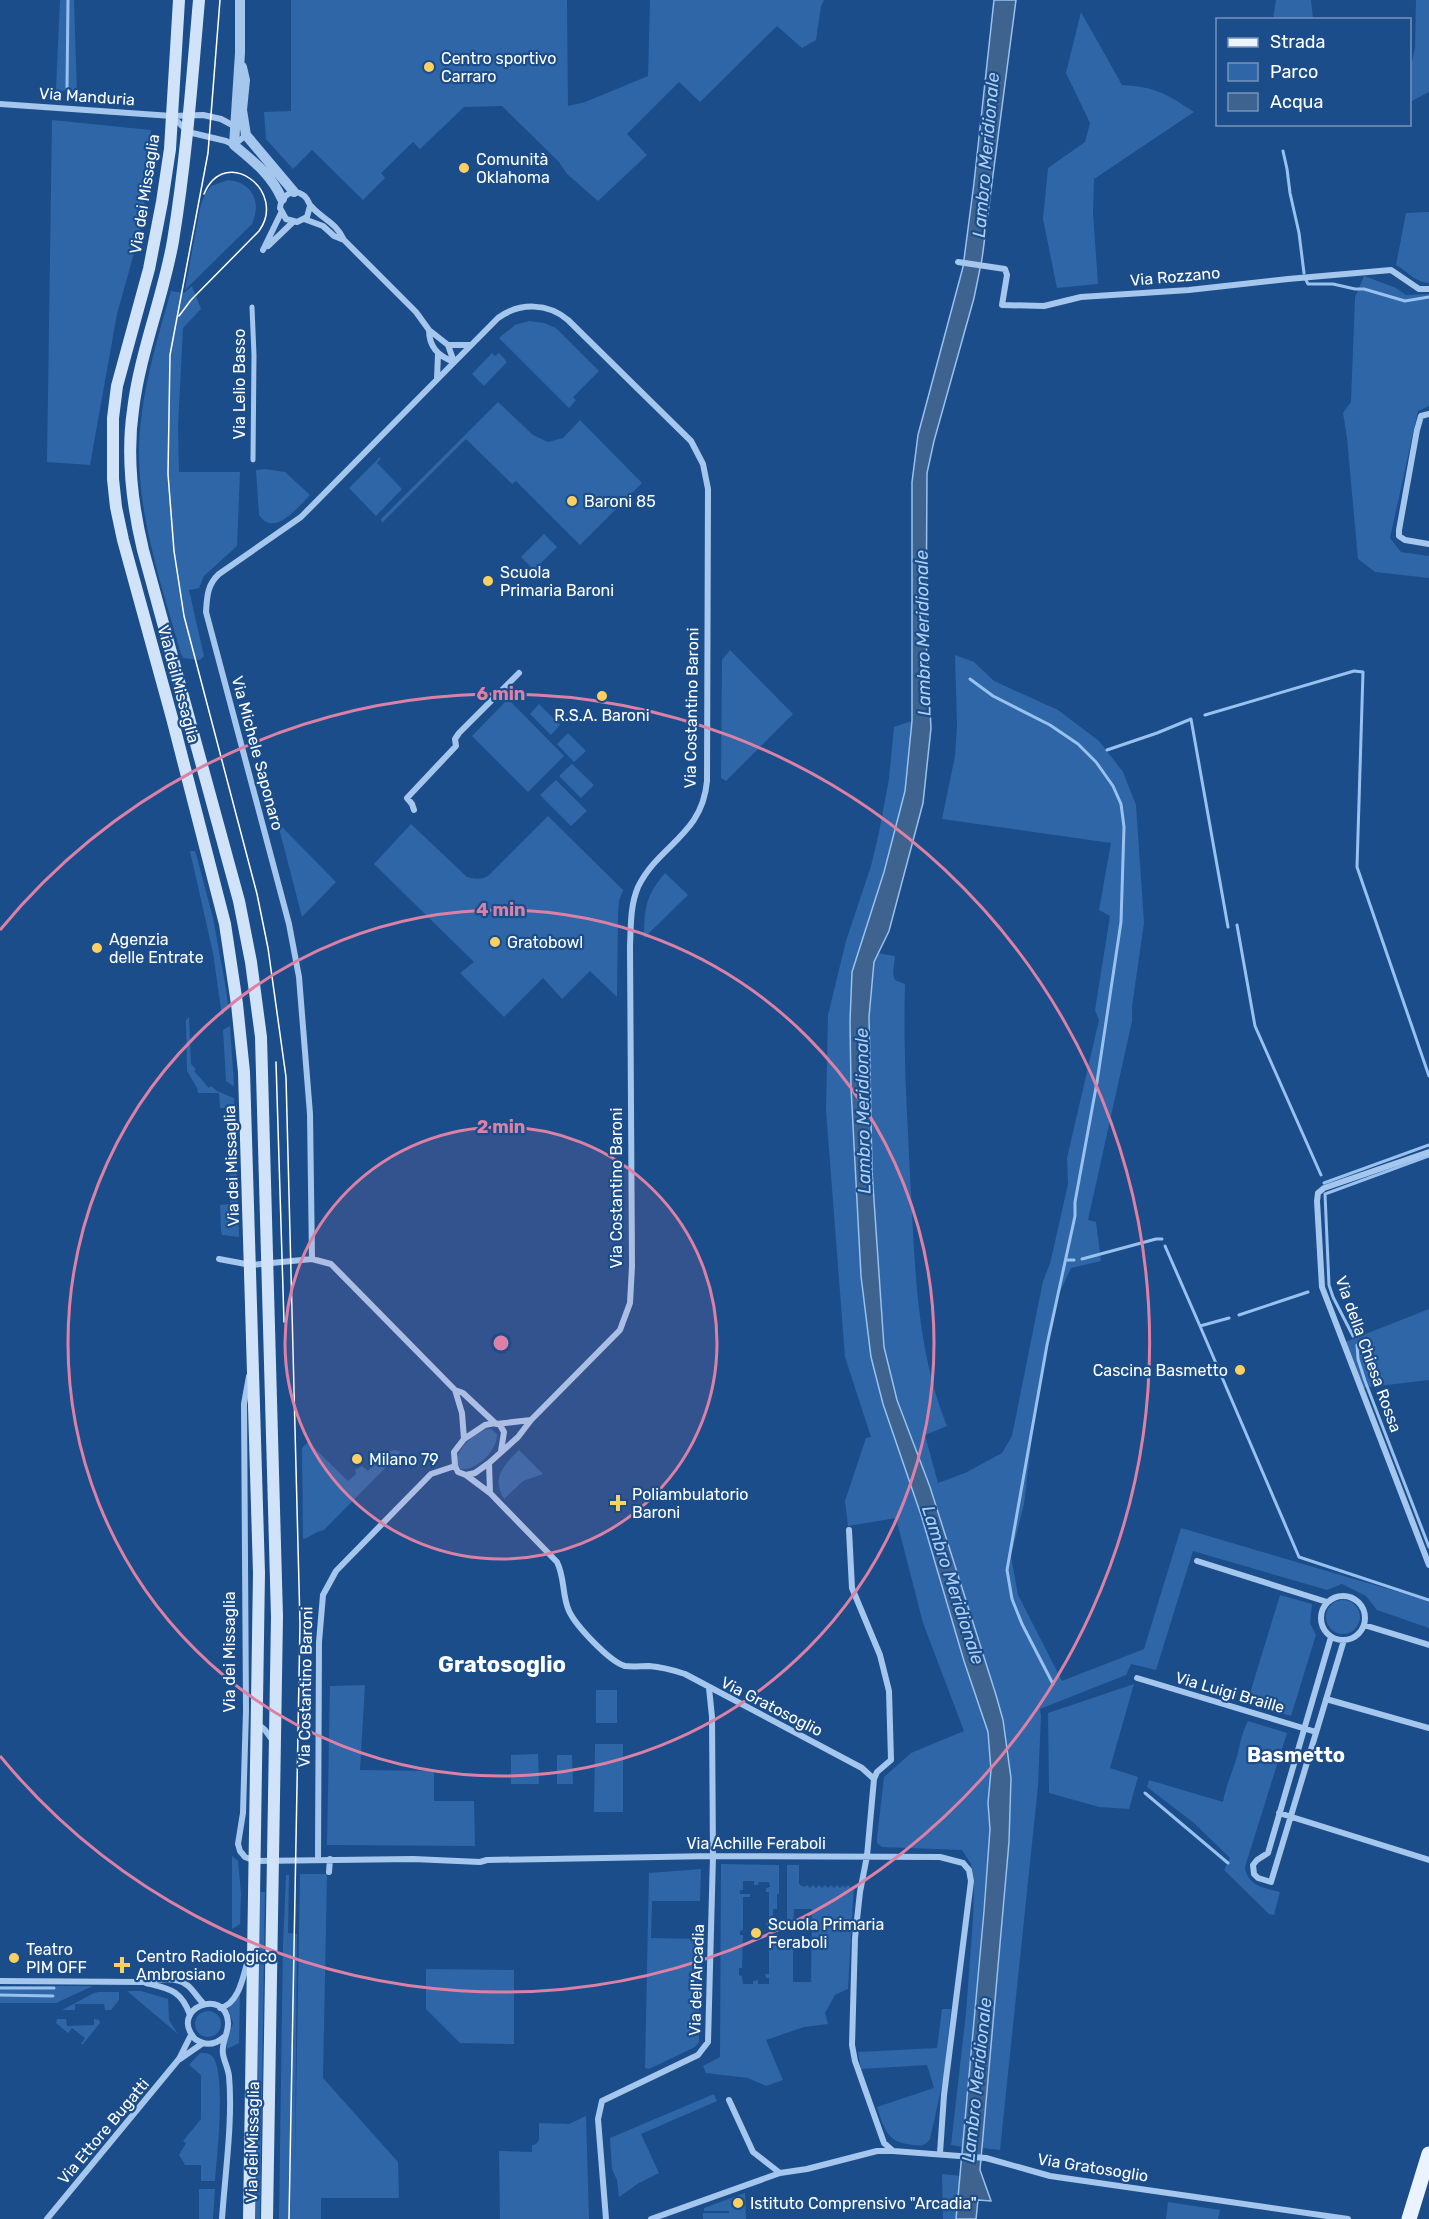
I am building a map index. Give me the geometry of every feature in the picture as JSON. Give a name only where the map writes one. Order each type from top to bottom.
[{"type":"main road","name":"Via dei Missaglia","points":[[179,0],[172,116],[162,202],[149,268],[117,386],[112,440],[113,479],[123,540],[225,924],[244,1072],[259,1573],[251,1723],[255,1861],[249,2219]]},
{"type":"main road","name":"Via dei Missaglia","points":[[198,0],[190,114],[172,243],[133,408],[130,465],[132,495],[143,550],[239,901],[251,962],[261,1047],[277,1617],[267,2219]]},
{"type":"main road","points":[[1409,2219],[1429,2154]]},
{"type":"street","points":[[234,145],[240,53],[240,0]]},
{"type":"street","points":[[240,53],[244,80],[242,110],[246,135]]},
{"type":"street","name":"Via Manduria","points":[[0,104],[172,116]]},
{"type":"street","name":"Via dei Missaglia","points":[[172,116],[190,114]]},
{"type":"street","points":[[190,114],[221,119],[234,124],[246,135],[294,192],[304,195],[310,206],[339,229],[344,240],[416,312],[429,330],[448,345],[454,362]]},
{"type":"street","name":"Via dei Missaglia","points":[[172,116],[188,132]]},
{"type":"street","points":[[188,132],[234,145],[270,176],[282,199]]},
{"type":"street","points":[[234,145],[246,135]]},
{"type":"street","points":[[293,222],[281,213],[280,206],[286,195],[294,192]]},
{"type":"street","points":[[281,213],[263,250],[293,222],[304,219],[309,214],[310,206]]},
{"type":"street","points":[[304,219],[323,226],[334,236],[344,240]]},
{"type":"street","name":"Via Rozzano","points":[[958,262],[998,267],[1006,271],[1002,305],[1044,306],[1081,297],[1189,290],[1391,270],[1419,290],[1429,289]]},
{"type":"street","name":"Via Lelio Basso","points":[[252,307],[253,460]]},
{"type":"street","name":"Via Costantino Baroni","points":[[454,362],[498,318],[513,310],[542,307],[559,312],[691,441],[704,464],[708,489],[706,790],[696,819],[653,865],[642,881],[635,896],[631,914],[632,1266],[630,1303],[620,1330],[531,1420],[518,1437],[489,1463],[475,1473],[466,1475]]},
{"type":"street","points":[[429,330],[429,341],[438,354],[454,362]]},
{"type":"street","points":[[448,345],[471,345]]},
{"type":"street","points":[[437,380],[438,354]]},
{"type":"street","name":"Via Michele Saponaro","points":[[312,1259],[310,1114],[299,977],[289,924],[206,612],[207,598],[210,585],[219,574],[301,517],[454,362]]},
{"type":"street","points":[[1429,414],[1421,416],[1417,430],[1399,530],[1399,536],[1405,540],[1429,544]]},
{"type":"street","points":[[414,810],[407,798],[456,746],[455,739],[459,733],[519,673]]},
{"type":"street","name":"Via della Chiesa Rossa","points":[[1429,1152],[1324,1188],[1318,1193],[1317,1201],[1322,1287],[1429,1565]]},
{"type":"street","points":[[219,1259],[251,1265],[312,1259],[331,1264],[455,1390],[463,1393],[504,1432],[501,1452]]},
{"type":"street","points":[[455,1390],[462,1413],[464,1439]]},
{"type":"street","points":[[531,1420],[495,1423],[474,1431],[454,1452],[458,1472],[466,1475],[490,1493],[557,1562],[563,1575],[567,1605],[573,1618],[582,1630],[615,1660],[627,1666],[668,1668],[685,1674],[709,1688]]},
{"type":"street","points":[[489,1463],[490,1493]]},
{"type":"street","name":"Via Costantino Baroni","points":[[318,1859],[319,1642],[323,1595],[336,1571],[431,1474],[455,1466]]},
{"type":"street","points":[[849,1530],[852,1588],[880,1655],[889,1691],[891,1760],[877,1772],[874,1779],[867,1856],[855,1938],[852,2045],[879,2132],[886,2146],[893,2151]]},
{"type":"street","points":[[1197,1561],[1327,1602]]},
{"type":"street","points":[[1340,1596],[1354,1598],[1364,1611],[1364,1625],[1356,1636],[1344,1640],[1331,1637],[1324,1630],[1320,1620],[1322,1610],[1327,1602],[1340,1596]]},
{"type":"street","points":[[1364,1625],[1429,1645]]},
{"type":"street","points":[[1331,1637],[1268,1852],[1253,1865],[1254,1874],[1262,1880],[1271,1882],[1344,1640]]},
{"type":"street","name":"Via Luigi Braille","points":[[1137,1678],[1316,1732]]},
{"type":"street","name":"Via Gratosoglio","points":[[709,1688],[862,1768],[874,1779]]},
{"type":"street","name":"Via Gratosoglio","points":[[709,1688],[712,1717],[712,1856]]},
{"type":"street","points":[[1326,1699],[1429,1728]]},
{"type":"street","name":"Via dei Missaglia","points":[[255,1861],[245,1857],[238,1848],[251,1723],[265,1730],[274,1742]]},
{"type":"street","points":[[1279,1814],[1429,1860]]},
{"type":"street","name":"Via Achille Feraboli","points":[[255,1861],[413,1859],[480,1862],[712,1856],[867,1856],[948,1858],[963,1863],[970,1875],[969,1906],[944,2095],[940,2153]]},
{"type":"street","name":"Via dell'Arcadia","points":[[606,2219],[598,2119],[602,2101],[699,2055],[708,2042],[712,1856]]},
{"type":"street","points":[[329,1872],[330,1859]]},
{"type":"street","points":[[220,2008],[229,2004],[239,1988],[253,1941]]},
{"type":"street","points":[[0,1981],[178,1981],[188,1985],[204,2004]]},
{"type":"street","points":[[142,1982],[167,1988],[178,1994],[185,2002],[190,2014],[188,2025],[191,2035],[223,2055]]},
{"type":"street","points":[[190,2014],[204,2004],[214,2004],[220,2008],[228,2020],[223,2055],[229,2076],[229,2115],[222,2219]]},
{"type":"street","name":"Via Ettore Bugatti","points":[[47,2219],[180,2059],[191,2035]]},
{"type":"street","points":[[207,2044],[224,2037]]},
{"type":"street","name":"Via Ettore Bugatti","points":[[180,2059],[207,2044]]},
{"type":"street","points":[[729,2100],[753,2152],[780,2173]]},
{"type":"street","name":"Via Gratosoglio","points":[[780,2173],[807,2169],[878,2151],[940,2153],[986,2158],[1050,2176],[1348,2219]]},
{"type":"street","points":[[651,2219],[780,2173]]},
{"type":"green space","points":[[60,0],[74,0],[77,92],[56,90]]},
{"type":"green space","points":[[291,0],[567,0],[568,106],[585,102],[648,76],[650,0],[824,0],[816,40],[802,48],[777,26],[700,102],[679,82],[627,134],[647,155],[598,201],[567,174],[559,162],[502,106],[464,107],[420,149],[413,142],[381,173],[385,178],[363,200],[312,150],[293,169],[266,139],[264,112],[291,111]]},
{"type":"green space","points":[[1276,0],[1311,0],[1313,18],[1273,18]]},
{"type":"green space","points":[[1416,0],[1429,0],[1429,92],[1411,101],[1411,66],[1415,48]]},
{"type":"green space","points":[[1081,12],[1122,85],[1144,87],[1160,92],[1194,112],[1094,179],[1093,213],[1098,284],[1057,288],[1043,219],[1048,168],[1085,142],[1090,123],[1066,73]]},
{"type":"green space","points":[[52,120],[151,130],[143,221],[117,314],[90,465],[47,462]]},
{"type":"green space","points":[[228,180],[243,185],[253,194],[256,208],[252,224],[185,290],[200,208],[205,194],[211,186]]},
{"type":"green space","points":[[1429,212],[1429,283],[1415,279],[1396,265],[1406,213]]},
{"type":"green space","points":[[1364,276],[1396,288],[1406,295],[1429,294],[1429,406],[1418,411],[1390,538],[1401,552],[1429,556],[1429,578],[1375,572],[1358,559],[1343,413],[1351,402],[1355,297]]},
{"type":"green space","points":[[192,286],[201,309],[183,328],[178,426],[179,472],[240,472],[237,546],[204,576],[199,588],[189,590],[204,656],[200,660],[183,658],[181,654],[156,568],[144,509],[139,450],[146,387],[171,291],[184,293]]},
{"type":"green space","points":[[529,321],[544,323],[556,328],[599,371],[573,397],[576,400],[569,408],[499,338],[515,325]]},
{"type":"green space","points":[[492,353],[495,356],[499,353],[507,362],[484,386],[472,374]]},
{"type":"green space","points":[[498,402],[533,435],[548,442],[563,438],[580,420],[642,483],[580,545],[516,481],[512,484],[466,439],[382,523],[381,519]]},
{"type":"green space","points":[[380,457],[377,463],[402,489],[376,516],[349,488]]},
{"type":"green space","points":[[256,470],[285,472],[310,495],[293,513],[279,522],[265,521],[259,515]]},
{"type":"green space","points":[[544,534],[557,547],[534,570],[521,557]]},
{"type":"green space","points":[[730,650],[793,714],[726,781],[721,778],[722,660]]},
{"type":"green space","points":[[955,655],[974,662],[994,681],[1058,710],[1099,741],[1123,772],[1136,805],[1144,923],[1132,1021],[1088,1220],[1096,1222],[1101,1261],[1071,1268],[1058,1296],[1047,1345],[1032,1436],[1024,1504],[1011,1556],[1018,1595],[1062,1681],[1144,1649],[1181,1528],[1429,1601],[1429,1628],[1377,1610],[1366,1596],[1342,1584],[1327,1590],[1193,1551],[1156,1670],[1131,1664],[1126,1675],[1040,1709],[1038,1786],[1000,2150],[982,2148],[1009,1842],[1011,1778],[1003,1720],[996,1695],[930,1487],[897,1400],[884,1347],[872,1171],[869,1017],[874,962],[877,953],[895,956],[893,974],[895,980],[905,984],[907,1103],[918,1302],[928,1365],[947,1426],[925,1435],[938,1483],[965,1473],[1002,1453],[1012,1436],[1043,1281],[1050,1264],[1068,1184],[1067,1158],[1099,1020],[1095,1010],[1110,916],[1099,910],[1111,843],[942,819],[955,756],[957,725]]},
{"type":"green space","points":[[508,699],[564,756],[528,792],[472,736]]},
{"type":"green space","points":[[539,704],[560,725],[551,735],[530,714]]},
{"type":"green space","points":[[912,721],[905,791],[884,871],[852,973],[851,1088],[861,1276],[871,1357],[883,1404],[922,1518],[964,1661],[988,1732],[991,1770],[988,1803],[990,1829],[963,2147],[951,2145],[966,2013],[973,1919],[974,1880],[971,1864],[962,1850],[882,1847],[877,1843],[877,1838],[884,1777],[911,1753],[964,1731],[923,1623],[896,1518],[848,1526],[845,1501],[866,1438],[871,1437],[845,1357],[826,1110],[828,1015],[846,941],[871,866],[879,832],[889,779],[894,727]]},
{"type":"green space","points":[[568,733],[586,751],[574,762],[557,744]]},
{"type":"green space","points":[[572,764],[594,785],[581,798],[559,776]]},
{"type":"green space","points":[[556,780],[587,811],[571,826],[540,795]]},
{"type":"green space","points":[[548,816],[623,890],[618,914],[617,997],[590,971],[562,999],[543,978],[504,1017],[460,973],[474,962],[374,864],[411,824],[467,877],[482,878],[488,876]]},
{"type":"green space","points":[[281,826],[336,882],[302,917],[279,828]]},
{"type":"green space","points":[[190,851],[195,851],[213,918],[228,1004],[222,1016],[213,953]]},
{"type":"green space","points":[[665,873],[688,895],[644,938],[647,903]]},
{"type":"green space","points":[[189,1017],[191,1064],[196,1069],[194,1071],[209,1088],[211,1086],[234,1098],[239,1237],[222,1235],[221,1231],[220,1205],[230,1204],[228,1108],[220,1108],[219,1093],[198,1093],[187,1071],[186,1020]]},
{"type":"green space","points":[[230,1026],[233,1086],[226,1081],[223,1030]]},
{"type":"green space","points":[[1429,1309],[1429,1380],[1361,1388],[1343,1343]]},
{"type":"green space","points":[[486,1429],[491,1429],[497,1434],[494,1447],[485,1459],[473,1467],[460,1469],[456,1461],[460,1451],[471,1438]]},
{"type":"green space","points":[[308,1442],[348,1481],[356,1474],[355,1470],[362,1466],[368,1471],[387,1452],[396,1450],[401,1452],[324,1530],[303,1539],[302,1448]]},
{"type":"green space","points":[[519,1450],[543,1474],[523,1481],[504,1499],[500,1491],[499,1478],[508,1461]]},
{"type":"green space","points":[[1280,1595],[1312,1604],[1310,1623],[1316,1635],[1291,1716],[1247,1703]]},
{"type":"green space","points":[[1343,1600],[1355,1605],[1360,1617],[1355,1629],[1343,1634],[1331,1629],[1326,1617],[1331,1605]]},
{"type":"green space","points":[[1134,1684],[1110,1768],[1138,1777],[1129,1809],[1099,1807],[1049,1793],[1048,1713]]},
{"type":"green space","points":[[365,1685],[360,1770],[434,1771],[434,1801],[474,1801],[475,1846],[327,1845],[330,1686]]},
{"type":"green space","points":[[596,1690],[617,1690],[617,1723],[596,1723]]},
{"type":"green space","points":[[1248,1721],[1287,1733],[1245,1867],[1246,1873],[1253,1882],[1280,1892],[1274,1915],[1269,1914],[1224,1870],[1230,1858],[1194,1823],[1147,1787],[1149,1780],[1223,1802]]},
{"type":"green space","points":[[595,1744],[623,1744],[623,1812],[594,1812]]},
{"type":"green space","points":[[538,1754],[539,1784],[511,1784],[511,1755]]},
{"type":"green space","points":[[557,1755],[572,1755],[573,1784],[557,1784]]},
{"type":"green space","points":[[232,1856],[238,1861],[241,1893],[240,1924],[232,1929]]},
{"type":"green space","points":[[721,1864],[779,1865],[779,1894],[777,1894],[777,1909],[773,1909],[773,1925],[766,1925],[769,1922],[769,1892],[766,1892],[766,1888],[770,1887],[769,1882],[759,1882],[758,1885],[754,1885],[754,1881],[743,1881],[743,1890],[740,1890],[740,1894],[750,1894],[750,1897],[743,1897],[743,1930],[740,1931],[740,1935],[743,1935],[742,1968],[739,1968],[739,1975],[742,1976],[743,1984],[753,1984],[753,1981],[758,1980],[758,1984],[769,1984],[769,1978],[766,1978],[765,1974],[769,1974],[769,1943],[793,1943],[793,1982],[811,1982],[812,1909],[794,1909],[793,1927],[787,1927],[787,1865],[799,1865],[799,1884],[804,1887],[807,1885],[810,1888],[813,1885],[816,1888],[819,1885],[822,1888],[825,1885],[828,1888],[831,1885],[834,1888],[837,1885],[840,1888],[843,1885],[845,1888],[848,1885],[851,1888],[854,1885],[848,1989],[835,1995],[825,2013],[828,2024],[804,2027],[766,2040],[783,2080],[766,2086],[748,2078],[706,2073],[703,2066],[720,2057]]},
{"type":"green space","points":[[701,1869],[700,1901],[652,1901],[651,1938],[700,1939],[699,2042],[695,2047],[649,2069],[645,2068],[649,1873]]},
{"type":"green space","points":[[300,1874],[327,1874],[323,2078],[398,2162],[399,2198],[321,2198],[321,2219],[279,2219],[286,1875],[289,1875],[288,1933],[297,1934],[295,2163]]},
{"type":"green space","points":[[259,1892],[265,1892],[260,2219],[254,2219]]},
{"type":"green space","points":[[426,1969],[514,1970],[514,2044],[460,2043],[426,2009]]},
{"type":"green space","points":[[0,1986],[93,1986],[56,2003],[0,2003]]},
{"type":"green space","points":[[127,1991],[141,1991],[168,1999],[169,2020],[178,2034]]},
{"type":"green space","points":[[119,1992],[119,2000],[111,2010],[105,2010],[104,2004],[75,2004],[75,2010],[62,2010],[94,1993]]},
{"type":"green space","points":[[240,1993],[239,2043],[227,2049],[233,2023],[228,2009]]},
{"type":"green space","points":[[942,2009],[951,2009],[944,2076],[930,2139],[921,2145],[897,2141],[888,2134],[877,2107],[934,2088],[927,2065],[861,2069],[858,2052],[937,2048]]},
{"type":"green space","points":[[208,2011],[217,2015],[221,2024],[217,2033],[208,2037],[199,2033],[195,2024],[199,2015]]},
{"type":"green space","points":[[57,2019],[66,2019],[67,2026],[94,2025],[94,2019],[99,2020],[100,2023],[81,2044],[85,2038],[72,2028],[68,2033],[56,2023]]},
{"type":"green space","points":[[200,2053],[213,2057],[219,2081],[220,2117],[215,2181],[201,2181],[201,2165],[185,2165],[179,2155],[186,2143],[183,2141],[201,2119],[201,2075],[189,2065]]},
{"type":"green space","points":[[714,2094],[717,2101],[641,2134],[659,2173],[619,2197],[617,2180],[612,2169],[610,2138]]},
{"type":"green space","points":[[586,2116],[589,2219],[500,2219],[499,2151],[532,2152],[532,2145],[539,2140],[539,2123],[569,2124]]},
{"type":"green space","points":[[942,2174],[960,2176],[956,2219],[943,2219]]},
{"type":"green space","points":[[199,2189],[215,2189],[213,2219],[199,2219]]},
{"type":"green space","points":[[745,2193],[746,2219],[703,2219],[703,2213],[729,2213],[729,2211],[704,2211],[704,2208]]},
{"type":"green space","points":[[1168,2202],[1220,2210],[1218,2219],[1166,2219]]},
{"type":"water","name":"Lambro Meridionale","points":[[994,0],[1016,0],[982,259],[974,298],[927,473],[926,640],[931,728],[923,803],[889,931],[874,962],[869,1017],[872,1171],[884,1347],[897,1400],[930,1487],[996,1695],[1003,1720],[1011,1778],[1009,1842],[980,2170],[991,2201],[978,2200],[976,2219],[956,2219],[990,1829],[988,1803],[991,1770],[988,1732],[964,1661],[922,1518],[883,1404],[871,1357],[861,1276],[851,1088],[850,1021],[852,972],[884,872],[905,791],[912,721],[912,482],[918,435],[963,267]]},
{"type":"waterway","points":[[67,88],[68,0]]},
{"type":"waterway","points":[[1283,151],[1299,233],[1304,273]]},
{"type":"waterway","points":[[1306,280],[1308,284],[1333,284],[1364,289],[1405,301],[1429,297]]},
{"type":"waterway","points":[[1205,715],[1354,671],[1363,672],[1357,867],[1429,1076]]},
{"type":"waterway","points":[[970,679],[993,696],[1050,725],[1078,744],[1096,762],[1113,786],[1121,804],[1124,827],[1121,922],[1097,1082],[1075,1202],[1075,1216],[1047,1345],[1007,1570],[1012,1599],[1022,1624],[1053,1684]]},
{"type":"waterway","points":[[1107,750],[1191,719],[1228,927]]},
{"type":"waterway","points":[[1237,925],[1255,1026],[1321,1175]]},
{"type":"waterway","points":[[1324,1183],[1429,1145]]},
{"type":"waterway","points":[[1353,1336],[1329,1285],[1325,1194],[1429,1156]]},
{"type":"waterway","points":[[1082,1259],[1162,1239]]},
{"type":"waterway","points":[[1165,1246],[1200,1326],[1229,1318]]},
{"type":"waterway","points":[[1066,1260],[1074,1260]]},
{"type":"waterway","points":[[1239,1315],[1308,1292]]},
{"type":"waterway","points":[[1200,1326],[1299,1557],[1429,1600]]},
{"type":"waterway","points":[[1357,1345],[1358,1359],[1365,1381],[1429,1547]]},
{"type":"waterway","points":[[1145,1793],[1228,1863]]},
{"type":"waterway","points":[[0,1988],[54,1988]]},
{"type":"waterway","points":[[0,1995],[53,1996]]},
{"type":"tram line","points":[[220,0],[208,153],[170,355],[168,474],[174,551],[184,616],[257,894],[268,948],[286,1077],[300,1624],[289,2219]]},
{"type":"tram line","points":[[179,316],[191,300],[259,231],[266,216],[266,201],[260,189],[250,179],[238,173],[226,173],[214,180],[204,194]]},
{"type":"tram line","points":[[276,1062],[284,1322]]},
{"type":"place","name":"Centro sportivo Carraro","points":[[429,67]]},
{"type":"place","name":"Comunità Oklahoma","points":[[464,168]]},
{"type":"place","name":"Baroni 85","points":[[572,501]]},
{"type":"place","name":"Scuola Primaria Baroni","points":[[488,581]]},
{"type":"place","name":"R.S.A. Baroni","points":[[602,696]]},
{"type":"place","name":"Gratobowl","points":[[495,942]]},
{"type":"place","name":"Agenzia delle Entrate","points":[[97,948]]},
{"type":"place","name":"Cascina Basmetto","points":[[1240,1370]]},
{"type":"place","name":"Milano 79","points":[[357,1459]]},
{"type":"place","name":"Poliambulatorio Baroni","points":[[618,1503]]},
{"type":"place","name":"Scuola Primaria Feraboli","points":[[756,1933]]},
{"type":"place","name":"Teatro PIM OFF","points":[[14,1958]]},
{"type":"place","name":"Centro Radiologico Ambrosiano","points":[[122,1965]]},
{"type":"place","name":"Istituto Comprensivo \"Arcadia\"","points":[[738,2203]]},
{"type":"district","name":"Gratosoglio","points":[[502,1664]]},
{"type":"district","name":"Basmetto","points":[[1296,1755]]}]
